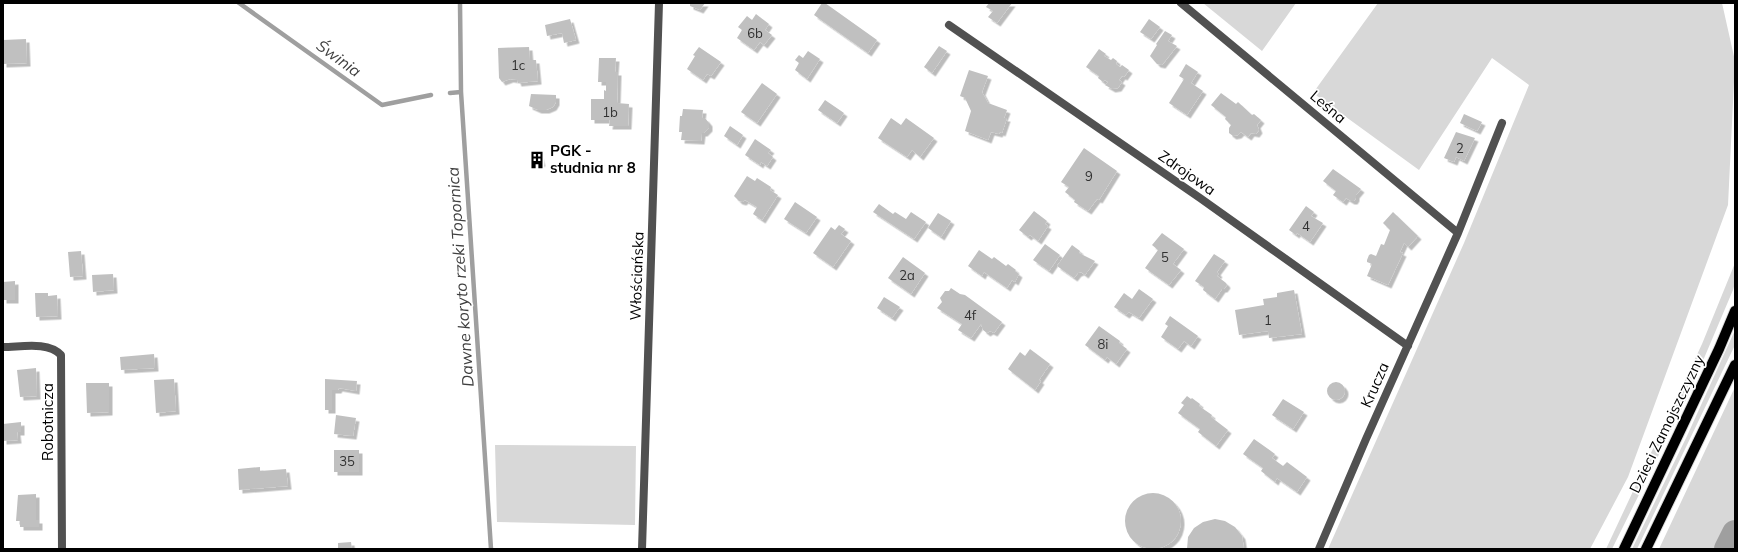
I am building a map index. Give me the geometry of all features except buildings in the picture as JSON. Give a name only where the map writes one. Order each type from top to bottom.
[{"type":"main road","name":"Dzieci Zamojszczyzny","points":[[1624,549],[1719,349],[1735,311]]},
{"type":"main road","points":[[1646,549],[1735,365]]},
{"type":"street","name":"Włościańska","points":[[642,549],[659,3]]},
{"type":"street","name":"Leśna","points":[[1181,3],[1458,233]]},
{"type":"street","name":"Zdrojowa","points":[[949,25],[1200,198],[1408,346]]},
{"type":"street","name":"Krucza","points":[[1320,549],[1366,439],[1458,233],[1502,123]]},
{"type":"street","name":"Robotnicza","points":[[3,347],[38,346],[52,348],[61,355],[62,549]]},
{"type":"shaded area","points":[[1203,3],[1296,3],[1262,51]]},
{"type":"shaded area","points":[[1378,3],[1722,3],[1735,61],[1728,205],[1628,477],[1590,549],[1328,549],[1464,243],[1529,85],[1492,58],[1419,170],[1313,93]]},
{"type":"shaded area","points":[[1735,263],[1735,283],[1733,290],[1688,396],[1612,549],[1606,549],[1702,344]]},
{"type":"shaded area","points":[[1735,330],[1735,345],[1637,549],[1632,549],[1687,436]]},
{"type":"shaded area","points":[[1735,387],[1735,549],[1659,549]]},
{"type":"shaded area","points":[[495,445],[636,446],[635,525],[497,522]]},
{"type":"waterway","name":"Świnia","points":[[239,3],[382,105],[431,95]]},
{"type":"waterway","name":"Dawne koryto rzeki Topornica","points":[[460,3],[461,92],[491,549]]},
{"type":"waterway","name":"Świnia","points":[[450,93],[461,92]]},
{"type":"waterway","points":[[1727,549],[1735,533]]},
{"type":"place","name":"PGK - studnia nr 8","points":[[537,160]]}]
